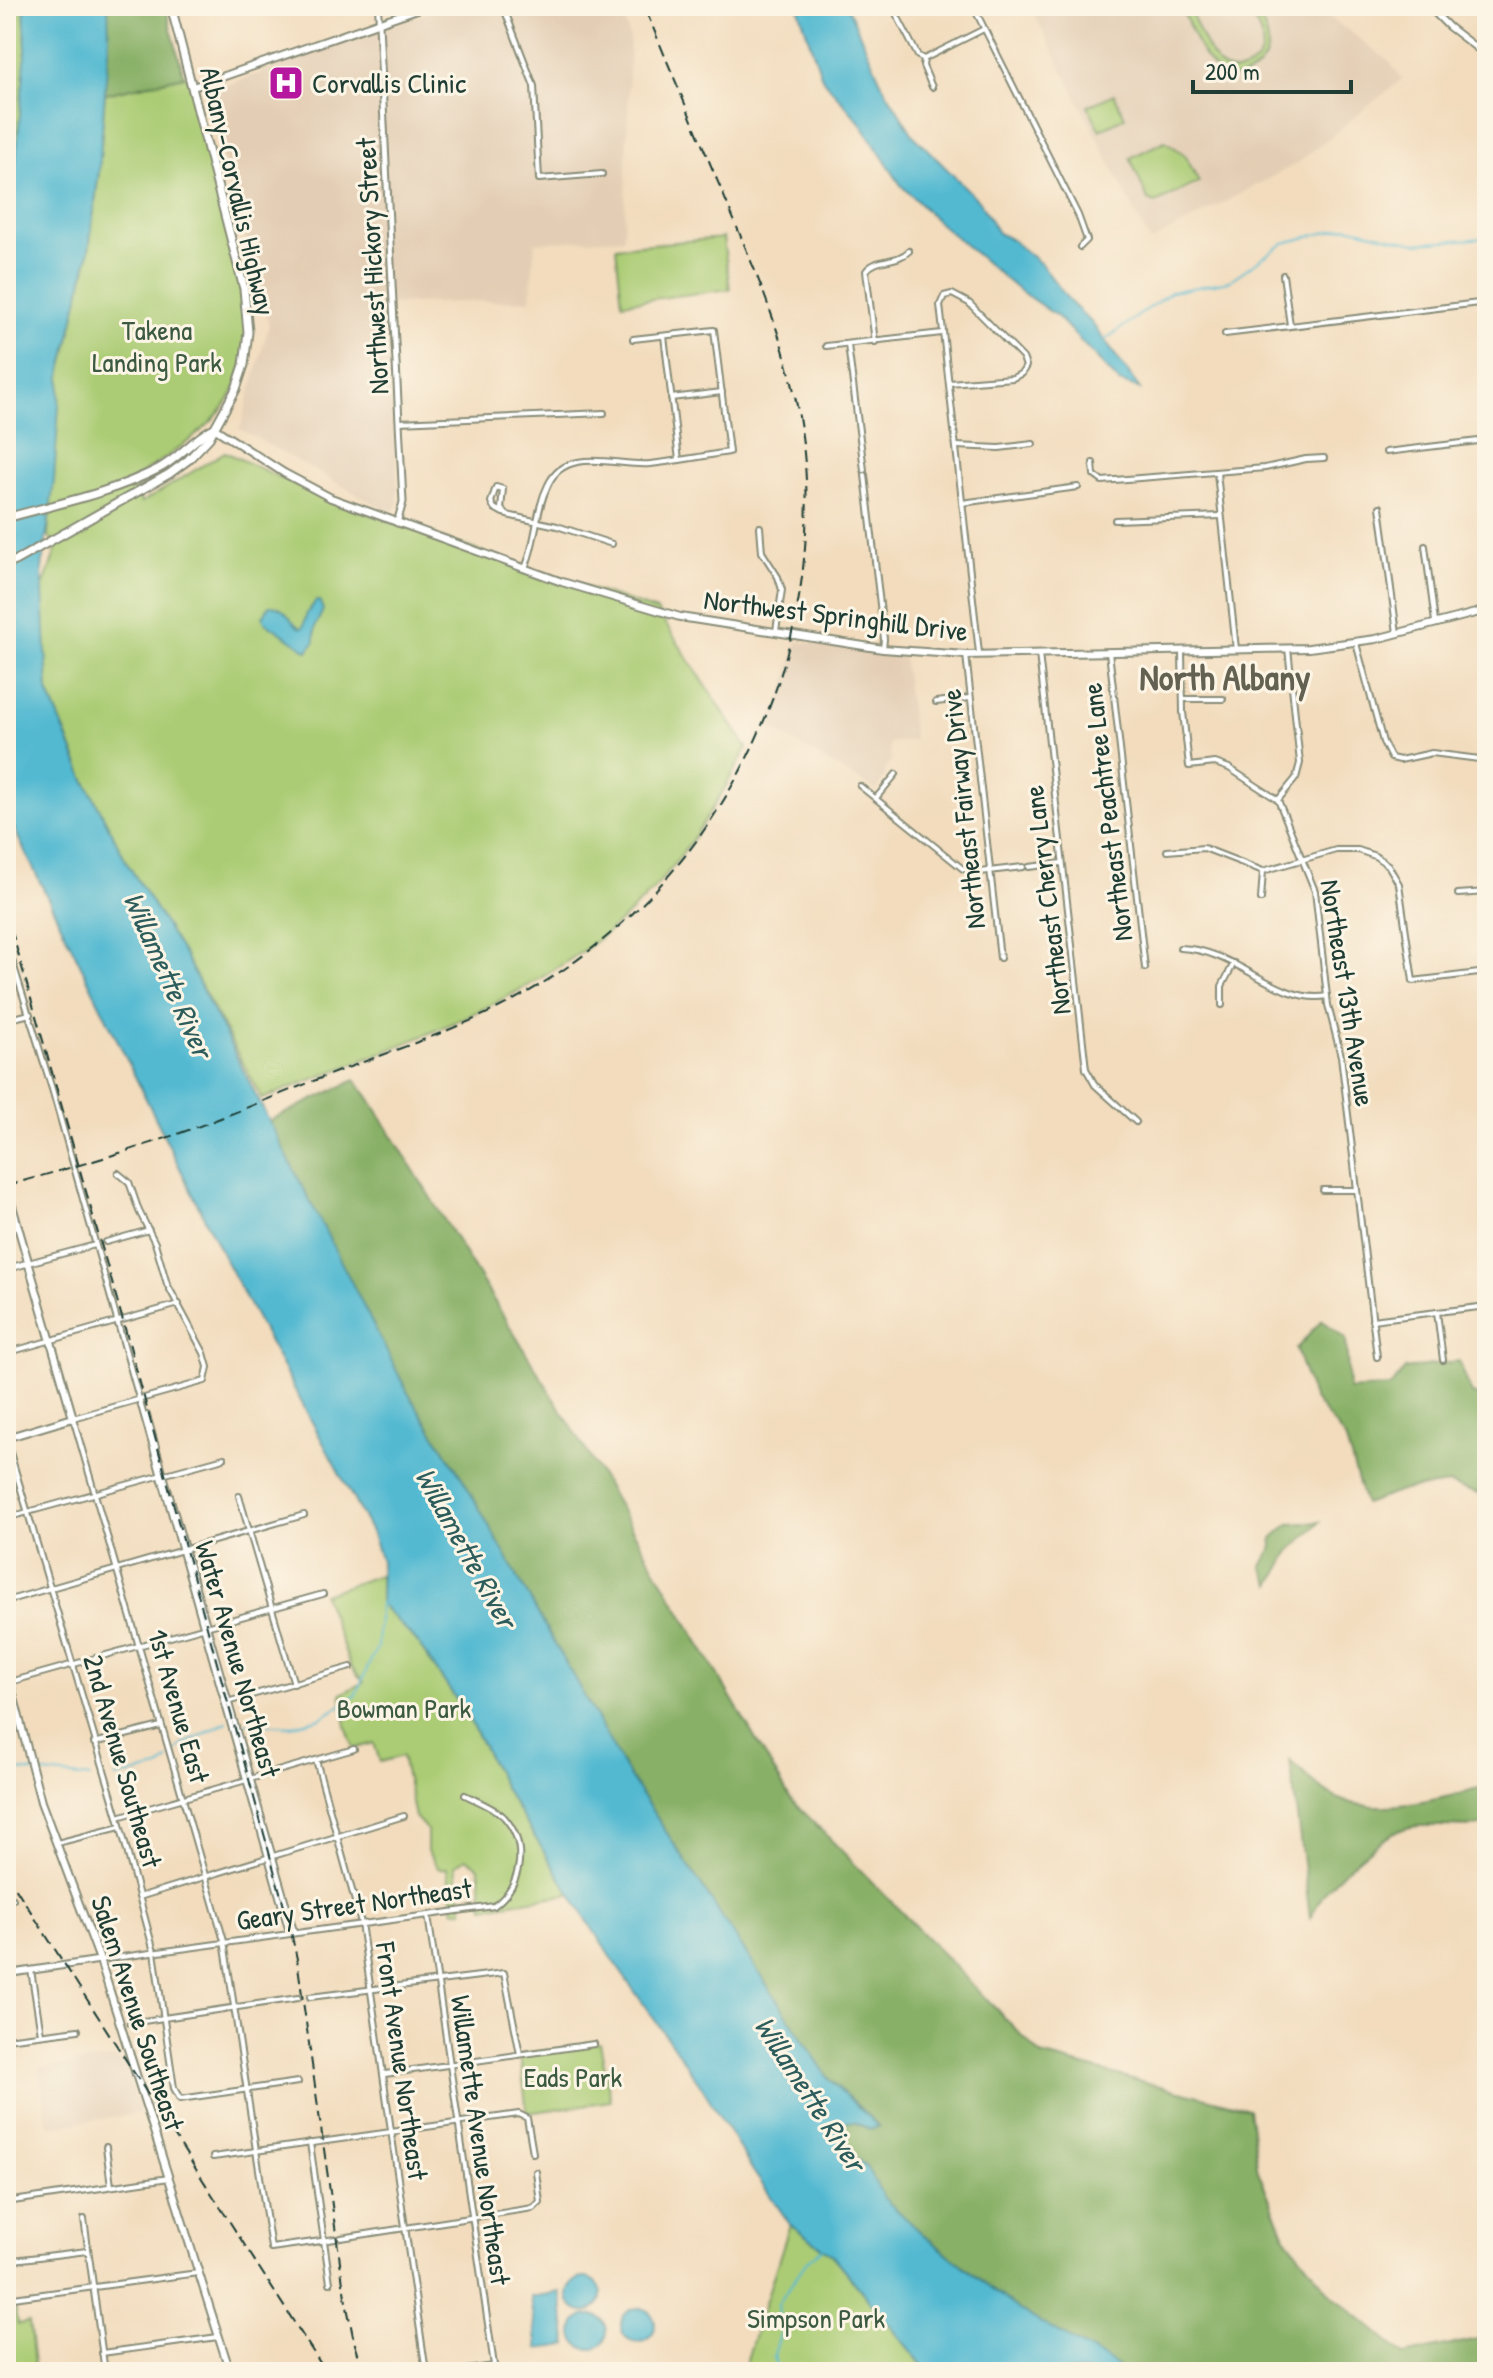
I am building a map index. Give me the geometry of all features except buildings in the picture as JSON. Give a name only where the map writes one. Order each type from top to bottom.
[{"type":"highway","name":"Albany-Corvallis Highway","points":[[6,566],[179,467],[199,449],[214,428],[241,376],[247,349],[248,322],[244,289],[171,6]]},
{"type":"highway","name":"Albany-Corvallis Highway","points":[[6,518],[122,485],[170,462],[200,435],[214,428]]},
{"type":"main road","points":[[193,87],[426,6]]},
{"type":"main road","name":"Northwest Springhill Drive","points":[[214,428],[301,483],[347,505],[525,568],[657,611],[883,649],[979,655],[1288,648],[1356,643],[1487,610]]},
{"type":"main road","name":"1st Avenue East","points":[[6,1188],[73,1418]]},
{"type":"main road","points":[[6,1438],[73,1418]]},
{"type":"main road","points":[[6,1431],[18,1434]]},
{"type":"main road","name":"Salem Avenue Southeast","points":[[6,1667],[41,1802],[100,1960],[230,2372]]},
{"type":"street","name":"Northwest Hickory Street","points":[[378,6],[403,502],[403,511],[397,523]]},
{"type":"street","points":[[503,6],[534,86],[539,179],[602,174]]},
{"type":"street","points":[[892,6],[918,56],[924,59]]},
{"type":"street","points":[[973,6],[1083,226],[1087,240],[1080,247]]},
{"type":"street","points":[[1428,6],[1487,56]]},
{"type":"street","points":[[1437,15],[1446,6]]},
{"type":"street","points":[[924,59],[984,29]]},
{"type":"street","points":[[924,59],[923,66],[932,87]]},
{"type":"street","points":[[875,342],[866,271],[873,263],[900,258],[909,251]]},
{"type":"street","points":[[1283,275],[1290,325]]},
{"type":"street","points":[[949,383],[1013,378],[1022,373],[1026,366],[1020,355],[969,303],[955,294],[944,296],[940,301],[942,333],[979,655]]},
{"type":"street","points":[[1225,334],[1487,302]]},
{"type":"street","points":[[525,568],[548,485],[573,464],[606,459],[646,464],[729,452],[714,330],[633,339]]},
{"type":"street","points":[[826,346],[942,333]]},
{"type":"street","points":[[664,336],[679,460]]},
{"type":"street","points":[[848,345],[883,624],[883,649]]},
{"type":"street","points":[[671,398],[722,392]]},
{"type":"street","points":[[399,422],[604,413]]},
{"type":"street","points":[[1386,452],[1487,440]]},
{"type":"street","points":[[956,446],[999,448],[1033,444]]},
{"type":"street","points":[[1093,463],[1094,475],[1102,481],[1217,473],[1324,458]]},
{"type":"street","points":[[1217,473],[1236,649]]},
{"type":"street","points":[[503,513],[504,493],[500,486],[496,487],[491,502],[503,513],[612,544]]},
{"type":"street","points":[[962,503],[1078,487]]},
{"type":"street","points":[[1380,507],[1397,633]]},
{"type":"street","points":[[1115,520],[1222,516]]},
{"type":"street","points":[[760,527],[762,552],[778,577],[782,590],[776,633]]},
{"type":"street","points":[[1425,546],[1435,622]]},
{"type":"street","points":[[1356,643],[1388,755],[1395,760],[1432,753],[1487,760]]},
{"type":"street","points":[[1182,651],[1189,766],[1208,763],[1221,765],[1237,772],[1278,800],[1296,778],[1300,763],[1288,648]]},
{"type":"street","name":"Northeast Peachtree Lane","points":[[1109,652],[1145,968]]},
{"type":"street","name":"Northeast Cherry Lane","points":[[1039,654],[1086,1069],[1095,1085],[1136,1122]]},
{"type":"street","name":"Northeast Fairway Drive","points":[[966,655],[1000,958]]},
{"type":"street","points":[[936,702],[970,698]]},
{"type":"street","points":[[1183,699],[1223,699]]},
{"type":"street","points":[[876,798],[896,774]]},
{"type":"street","points":[[860,786],[963,869],[989,871],[1063,863]]},
{"type":"street","name":"Northeast 13th Avenue","points":[[1278,800],[1315,891],[1327,996],[1341,1056],[1377,1357]]},
{"type":"street","points":[[1167,851],[1204,848],[1263,871],[1350,849],[1375,856],[1388,865],[1401,891],[1413,981],[1487,972]]},
{"type":"street","points":[[1261,899],[1263,871]]},
{"type":"street","points":[[1458,894],[1487,892]]},
{"type":"street","name":"Water Avenue Northeast","points":[[6,941],[30,1014],[140,1398],[151,1423],[292,1932]]},
{"type":"street","points":[[1180,948],[1214,953],[1295,995],[1310,998],[1327,996]]},
{"type":"street","points":[[1222,1005],[1222,986],[1234,963]]},
{"type":"street","points":[[6,1020],[30,1014]]},
{"type":"street","points":[[73,1418],[205,1381],[208,1367],[204,1353],[164,1277],[129,1182],[118,1173]]},
{"type":"street","points":[[1323,1190],[1358,1190]]},
{"type":"street","points":[[106,1242],[149,1230]]},
{"type":"street","points":[[6,1269],[95,1245]]},
{"type":"street","points":[[6,1353],[179,1304]]},
{"type":"street","points":[[1372,1320],[1487,1306]]},
{"type":"street","points":[[1437,1312],[1443,1360]]},
{"type":"street","name":"1st Avenue East","points":[[73,1418],[224,1941],[271,2248],[324,2240]]},
{"type":"street","name":"2nd Avenue Southeast","points":[[6,1438],[118,1817],[154,1952],[174,2088],[180,2099],[247,2088]]},
{"type":"street","points":[[6,1518],[224,1458]]},
{"type":"street","points":[[239,1496],[294,1684]]},
{"type":"street","points":[[6,1601],[304,1515]]},
{"type":"street","points":[[9,1682],[323,1594]]},
{"type":"street","points":[[227,1702],[351,1667]]},
{"type":"street","points":[[94,1743],[161,1726]]},
{"type":"street","points":[[118,1817],[354,1749]]},
{"type":"street","name":"Front Avenue Northeast","points":[[316,1760],[361,1923],[426,2372]]},
{"type":"street","name":"Geary Street Northeast","points":[[100,1960],[498,1904],[512,1885],[521,1860],[520,1847],[503,1815],[465,1795]]},
{"type":"street","points":[[139,1897],[404,1816]]},
{"type":"street","points":[[56,1843],[120,1827]]},
{"type":"street","points":[[6,1900],[13,1899]]},
{"type":"street","name":"Willamette Avenue Northeast","points":[[428,1915],[495,2369]]},
{"type":"street","points":[[6,1974],[100,1960]]},
{"type":"street","points":[[31,1970],[41,2034]]},
{"type":"street","points":[[310,1997],[504,1973],[520,2054]]},
{"type":"street","points":[[130,2023],[298,1998]]},
{"type":"street","points":[[6,2039],[78,2030]]},
{"type":"street","points":[[385,2074],[594,2044]]},
{"type":"street","points":[[247,2088],[298,2082]]},
{"type":"street","points":[[213,2157],[459,2121],[524,2115],[533,2153]]},
{"type":"street","points":[[310,2143],[330,2283]]},
{"type":"street","points":[[106,2147],[111,2186]]},
{"type":"street","points":[[324,2240],[406,2230],[533,2208],[539,2205],[536,2172]]},
{"type":"street","points":[[6,2202],[169,2178]]},
{"type":"street","points":[[84,2219],[105,2372]]},
{"type":"street","points":[[6,2261],[88,2251]]},
{"type":"street","points":[[6,2299],[198,2273]]},
{"type":"street","points":[[102,2353],[218,2337]]},
{"type":"street","points":[[452,2372],[495,2369]]},
{"type":"shaded area","points":[[445,6],[621,6],[630,39],[624,238],[535,242],[530,300],[391,304],[398,506],[391,513],[240,429],[269,325],[205,93]]},
{"type":"shaded area","points":[[1030,6],[1315,6],[1389,61],[1402,79],[1299,162],[1150,242]]},
{"type":"shaded area","points":[[797,641],[903,656],[914,740],[889,743],[891,762],[877,791],[769,727],[784,690]]},
{"type":"shaded area","points":[[117,2058],[129,2073],[141,2113],[48,2127],[39,2068]]},
{"type":"green space","points":[[6,6],[24,6],[26,50],[15,168],[6,178]]},
{"type":"green space","points":[[108,6],[165,6],[184,76],[105,94]]},
{"type":"green space","points":[[1180,6],[1188,6],[1216,61],[1228,70],[1236,71],[1250,67],[1260,56],[1260,31],[1246,6],[1253,6],[1268,41],[1266,56],[1261,64],[1238,77],[1221,73],[1203,53]]},
{"type":"green space","name":"Takena Landing Park","points":[[189,75],[244,289],[244,358],[237,383],[226,405],[210,423],[134,479],[141,503],[225,452],[372,515],[657,611],[747,748],[722,793],[673,866],[634,910],[588,947],[538,980],[484,1008],[372,1057],[262,1099],[186,958],[127,863],[84,778],[48,691],[42,590],[57,547],[48,535],[61,375],[88,257],[105,94]]},
{"type":"green space","points":[[1114,94],[1125,117],[1100,130],[1088,106]]},
{"type":"green space","points":[[1165,141],[1185,155],[1199,182],[1156,203],[1148,200],[1130,158]]},
{"type":"green space","points":[[723,238],[730,289],[622,303],[616,247]]},
{"type":"green space","points":[[355,1080],[368,1096],[584,1447],[790,1798],[1041,2055],[1249,2109],[1258,2171],[1285,2236],[1330,2293],[1404,2355],[1487,2337],[1487,2372],[1128,2372],[1019,2310],[925,2236],[883,2198],[866,2166],[847,2152],[841,2121],[855,2122],[869,2129],[879,2126],[829,2079],[626,1771],[464,1481],[408,1393],[279,1143],[269,1121]]},
{"type":"green space","points":[[1322,1320],[1346,1339],[1349,1390],[1390,1387],[1405,1369],[1459,1361],[1472,1394],[1487,1399],[1487,1497],[1449,1484],[1404,1490],[1365,1504],[1345,1438],[1313,1398],[1296,1349]]},
{"type":"green space","points":[[1320,1522],[1290,1551],[1271,1585],[1262,1566],[1271,1550],[1273,1538],[1289,1524]]},
{"type":"green space","name":"Bowman Park","points":[[380,1575],[380,1603],[417,1642],[467,1715],[506,1791],[571,1894],[484,1907],[479,1867],[466,1858],[455,1866],[463,1910],[454,1911],[447,1868],[439,1869],[427,1851],[427,1830],[415,1817],[402,1756],[380,1762],[374,1743],[354,1749],[346,1726],[341,1694],[364,1682],[351,1667],[323,1594]]},
{"type":"green space","points":[[1290,1761],[1334,1797],[1368,1806],[1402,1805],[1487,1787],[1487,1825],[1411,1827],[1389,1836],[1353,1863],[1333,1883],[1310,1918]]},
{"type":"green space","name":"Eads Park","points":[[600,2043],[611,2101],[527,2113],[520,2054]]},
{"type":"green space","name":"Simpson Park","points":[[790,2224],[832,2255],[928,2372],[743,2372]]},
{"type":"green space","points":[[15,2306],[18,2324],[29,2322],[35,2372],[6,2372],[6,2307]]},
{"type":"water","name":"Willamette River","points":[[24,6],[108,6],[109,39],[99,171],[88,257],[61,375],[54,481],[42,569],[48,691],[84,778],[127,863],[186,958],[408,1393],[464,1481],[626,1771],[829,2079],[879,2127],[869,2129],[855,2122],[842,2121],[847,2152],[866,2166],[884,2198],[925,2236],[1019,2310],[1128,2372],[928,2372],[832,2255],[790,2224],[753,2171],[700,2084],[609,1955],[506,1791],[467,1715],[417,1642],[380,1603],[381,1561],[371,1532],[222,1254],[19,839],[6,811],[6,178],[15,168],[26,50]]},
{"type":"water","points":[[798,6],[847,6],[883,86],[913,135],[979,201],[998,233],[1012,240],[1041,264],[1071,303],[1091,322],[1140,389],[1119,382],[1058,317],[1016,288],[938,222],[901,185],[859,121],[822,78]]},
{"type":"water","points":[[316,601],[320,601],[323,610],[315,627],[315,641],[308,651],[265,622],[263,617],[269,606],[275,606],[300,628]]},
{"type":"water","points":[[585,2278],[597,2283],[602,2295],[597,2307],[585,2312],[573,2307],[568,2295],[573,2283]]},
{"type":"water","points":[[560,2292],[568,2345],[538,2349],[531,2297]]},
{"type":"water","points":[[638,2308],[650,2313],[655,2325],[650,2337],[638,2342],[626,2337],[621,2325],[626,2313]]},
{"type":"water","points":[[590,2315],[602,2320],[607,2332],[602,2344],[590,2349],[578,2344],[573,2332],[578,2320]]},
{"type":"waterway","points":[[1105,340],[1171,292],[1229,281],[1284,243],[1348,227],[1415,243],[1487,238]]},
{"type":"waterway","points":[[244,1723],[290,1726],[321,1718],[355,1696],[377,1647],[382,1602]]},
{"type":"waterway","points":[[173,1754],[183,1745],[227,1722]]},
{"type":"waterway","points":[[115,1778],[159,1768],[169,1759]]},
{"type":"waterway","points":[[6,1774],[16,1770],[90,1778]]},
{"type":"waterway","points":[[777,2372],[774,2355],[780,2334],[778,2304],[807,2261],[824,2247]]},
{"type":"railway","points":[[6,1186],[183,1132],[496,1009],[545,981],[591,949],[633,913],[671,873],[705,829],[734,782],[759,732],[779,680],[796,613],[807,509],[803,440],[785,355],[768,306],[644,6]]},
{"type":"railway","points":[[6,911],[123,1321],[291,1932],[345,2297],[364,2372]]},
{"type":"railway","points":[[6,1873],[326,2372]]},
{"type":"place","name":"Corvallis Clinic","points":[[286,83]]},
{"type":"district","name":"North Albany","points":[[1225,677]]}]
